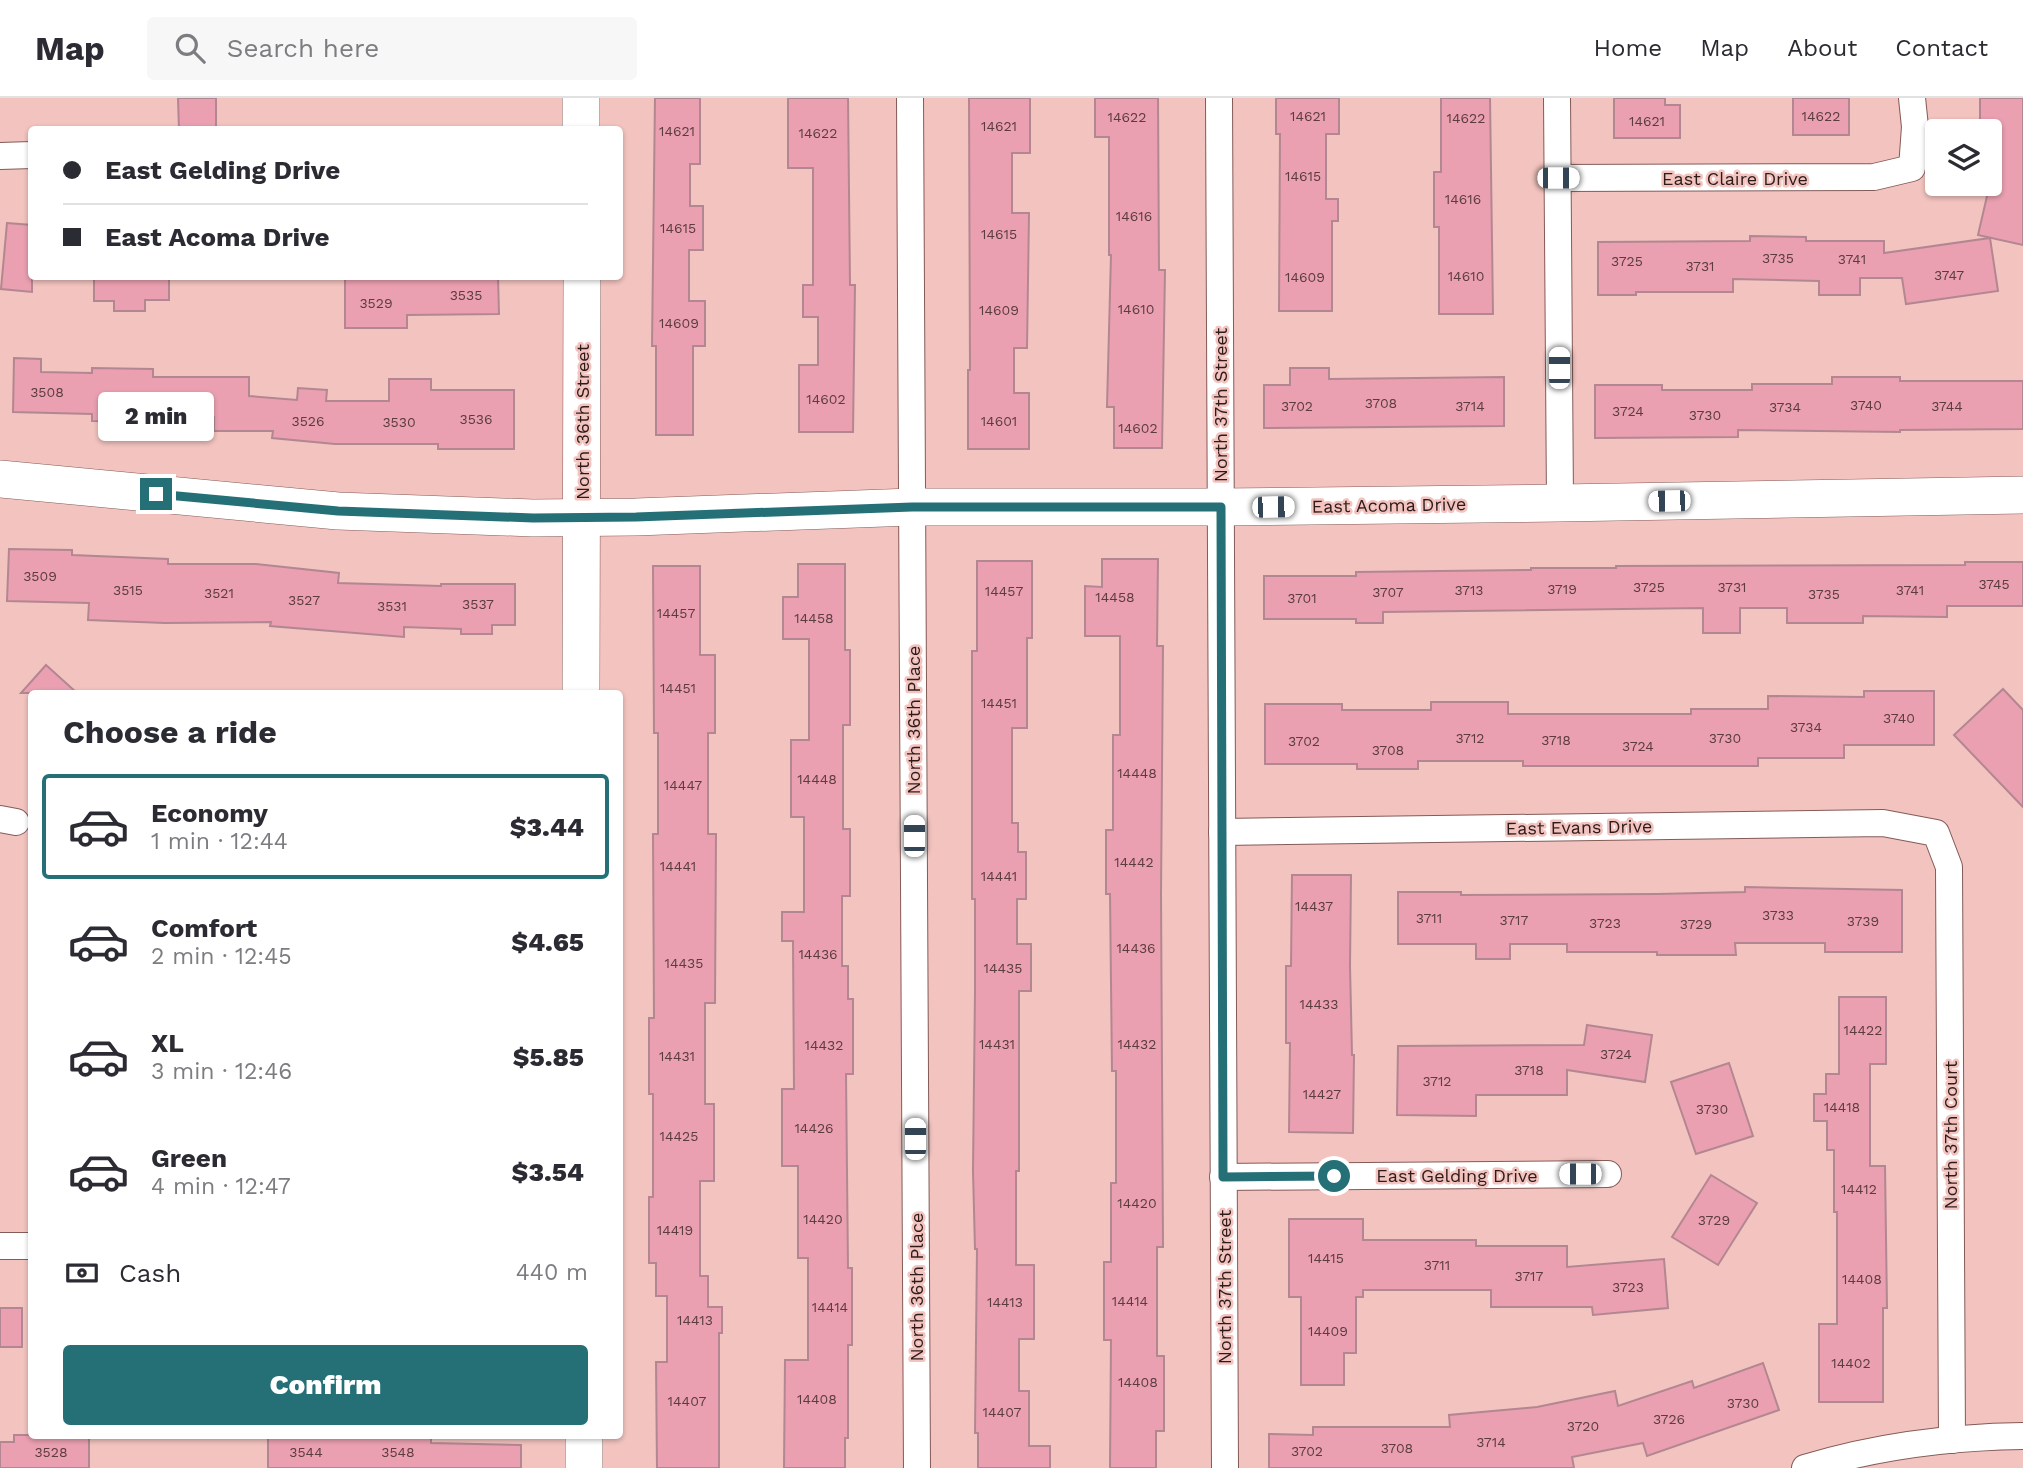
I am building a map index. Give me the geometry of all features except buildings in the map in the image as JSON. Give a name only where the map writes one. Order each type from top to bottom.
[{"type":"street","points":[[581,98],[581,126]]},
{"type":"street","name":"North 36th Place","points":[[910,98],[917,1468]]},
{"type":"street","name":"North 37th Street","points":[[1219,98],[1225,1468]]},
{"type":"street","points":[[1557,98],[1560,503]]},
{"type":"street","name":"East Claire Drive","points":[[1558,178],[1874,177],[1912,168],[1915,127],[1912,98]]},
{"type":"street","points":[[0,156],[28,155]]},
{"type":"street","name":"North 36th Street","points":[[581,690],[582,280]]},
{"type":"street","name":"East Acoma Drive","points":[[0,479],[338,511],[533,518],[912,507],[1221,507],[2023,495]]},
{"type":"street","name":"East Evans Drive","points":[[1222,832],[1883,823],[1936,833]]},
{"type":"street","name":"North 37th Court","points":[[1936,833],[1949,867],[1952,1440]]},
{"type":"street","name":"East Gelding Drive","points":[[1223,1177],[1608,1174]]},
{"type":"street","points":[[0,1246],[28,1246]]},
{"type":"street","points":[[1805,1468],[1860,1452],[1918,1442],[2023,1436]]},
{"type":"street","points":[[584,1439],[584,1468]]},
{"type":"route","points":[[156,494],[338,511],[533,518],[912,507],[1221,507],[1223,1177],[1334,1176]]}]
